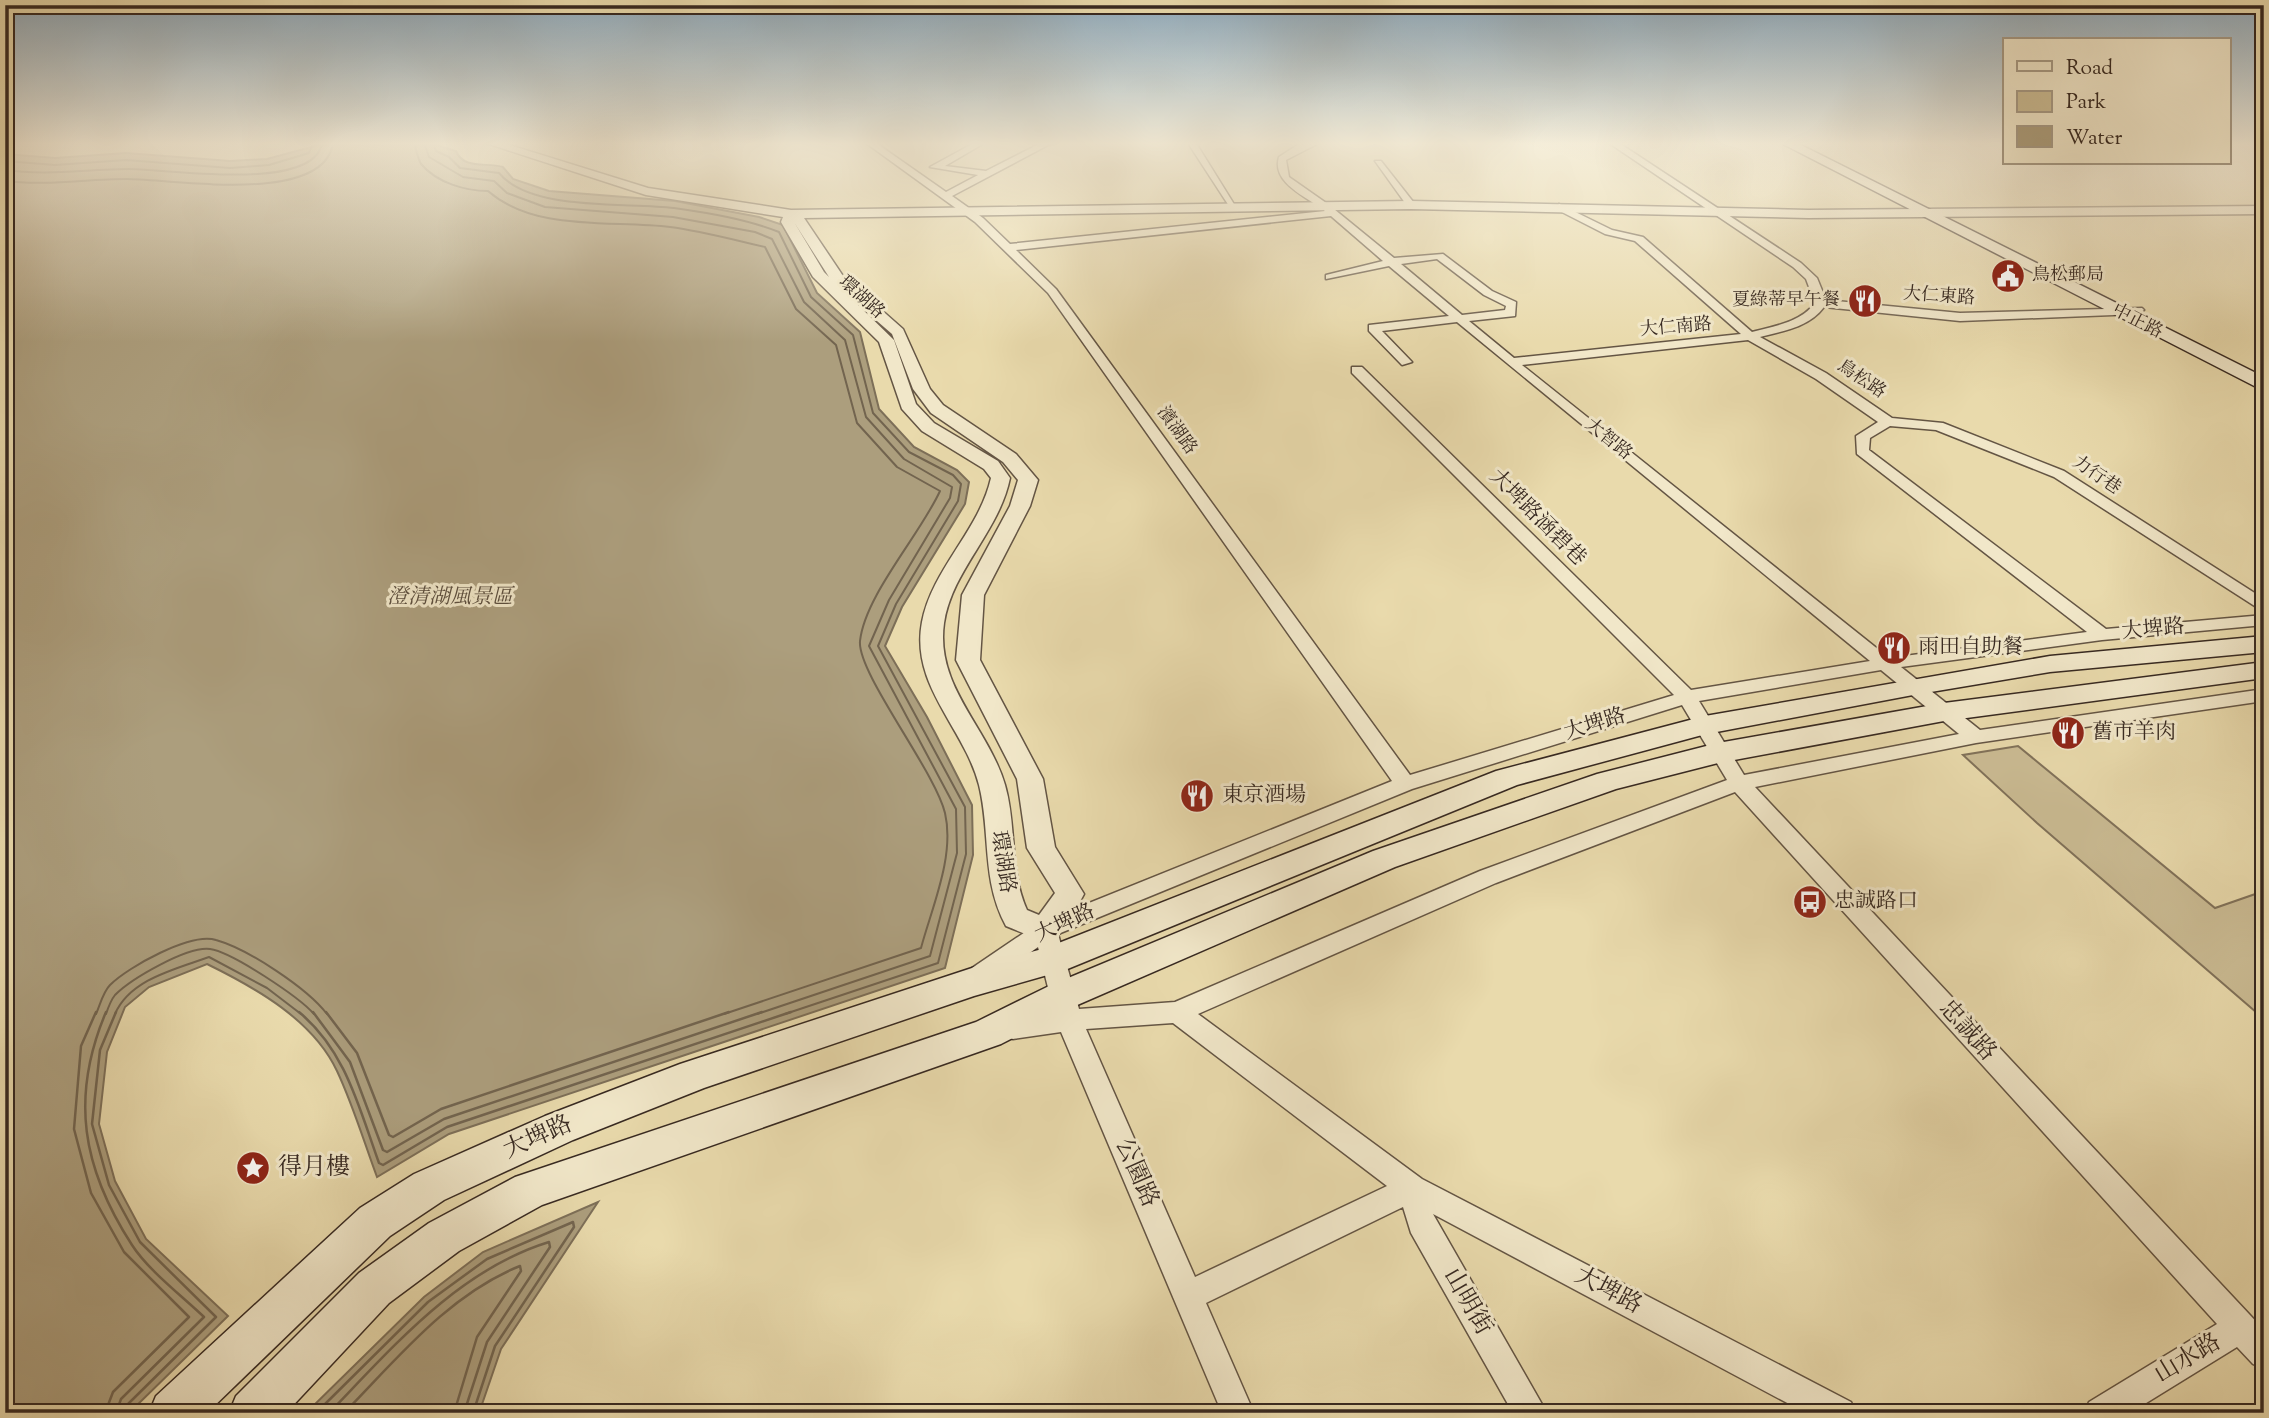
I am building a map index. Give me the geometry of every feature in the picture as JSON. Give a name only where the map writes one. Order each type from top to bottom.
[{"type":"main road","name":"中正路","points":[[1916,209],[2264,385]]},
{"type":"main road","name":"中正路","points":[[1936,209],[2264,372]]},
{"type":"main road","name":"大埤路","points":[[173,1413],[366,1230],[429,1187],[558,1128],[693,1075],[971,982],[1049,945],[1507,778],[1711,739],[1913,687],[2050,664],[2264,644]]},
{"type":"main road","name":"大埤路","points":[[253,1413],[374,1288],[444,1237],[530,1190],[1065,1008],[1384,859],[1608,781],[1711,739],[2264,670]]},
{"type":"street","points":[[761,209],[791,214],[1088,209]]},
{"type":"street","name":"濱湖路","points":[[963,209],[1052,291],[1405,784]]},
{"type":"street","points":[[1303,209],[1329,210]]},
{"type":"street","points":[[1007,248],[1343,209]]},
{"type":"street","name":"鳥松路","points":[[1563,209],[1609,232],[1639,239],[1751,337],[1821,376],[1888,422],[1863,436],[1862,451],[2102,635]]},
{"type":"street","points":[[1617,209],[1719,213],[2264,210]]},
{"type":"street","points":[[1713,209],[1797,265],[1811,278],[1821,303]]},
{"type":"street","name":"大智路","points":[[1329,210],[1511,362],[1976,737]]},
{"type":"street","name":"環湖路","points":[[791,214],[805,224],[831,271],[899,333],[925,394],[942,415],[975,439],[1006,454],[1024,472],[1028,481],[1026,492],[973,595],[968,660],[1030,779],[1041,848],[1070,894],[1049,945],[1016,918],[1005,895],[992,784],[975,747],[936,680],[930,653],[934,620],[943,593],[998,498],[1001,478],[991,465],[928,427],[908,405],[886,340],[863,315],[835,294],[818,274],[787,222],[791,214]]},
{"type":"street","points":[[1330,277],[1391,262],[1438,256],[1488,293],[1512,304],[1511,313],[1373,328],[1406,362]]},
{"type":"street","name":"大仁南路","points":[[1511,362],[1751,337],[1790,326],[1813,314],[1821,303]]},
{"type":"street","name":"大仁東路","points":[[1821,303],[1960,317],[2138,310]]},
{"type":"street","name":"大埤路涵碧巷","points":[[1357,370],[1687,697]]},
{"type":"street","name":"力行巷","points":[[1888,422],[1938,426],[2059,474],[2264,607]]},
{"type":"street","points":[[966,553],[994,556]]},
{"type":"street","name":"大埤路","points":[[1049,945],[1405,784],[1687,697],[1883,664],[2102,635],[2264,620]]},
{"type":"street","name":"大埤路","points":[[1065,1008],[1177,1012],[1488,877],[1739,783],[1976,737],[2264,695]]},
{"type":"street","name":"忠誠路","points":[[1687,697],[1739,783],[2264,1353]]},
{"type":"street","name":"公園路","points":[[1049,945],[1065,1008],[1238,1413]]},
{"type":"street","name":"大埤路","points":[[1177,1012],[1412,1188],[1840,1413]]},
{"type":"street","points":[[1189,1295],[1412,1188]]},
{"type":"street","name":"山明街","points":[[1412,1188],[1421,1223],[1531,1413]]},
{"type":"street","name":"山水路","points":[[2100,1413],[2239,1328]]},
{"type":"green space","points":[[2018,746],[2215,908],[2264,891],[2264,1019],[2037,823],[1963,755]]},
{"type":"water","name":"澄清湖風景區","points":[[5,209],[718,209],[759,217],[783,225],[817,293],[860,332],[879,409],[914,447],[957,470],[969,482],[965,504],[902,607],[885,646],[927,717],[972,805],[973,855],[945,968],[449,1134],[377,1177],[337,1071],[327,1053],[298,1021],[263,995],[207,964],[149,987],[125,1007],[107,1052],[99,1124],[115,1181],[146,1239],[228,1316],[129,1413],[5,1413]]},
{"type":"water","points":[[598,1202],[501,1349],[479,1413],[306,1413],[424,1297],[483,1252]]},
{"type":"place","name":"鳥松郵局","points":[[2008,276]]},
{"type":"place","name":"夏綠蒂早午餐","points":[[1865,301]]},
{"type":"place","name":"雨田自助餐","points":[[1894,648]]},
{"type":"place","name":"舊市羊肉","points":[[2068,733]]},
{"type":"place","name":"東京酒場","points":[[1197,796]]},
{"type":"place","name":"忠誠路口","points":[[1810,902]]},
{"type":"place","name":"得月樓","points":[[253,1168]]}]
